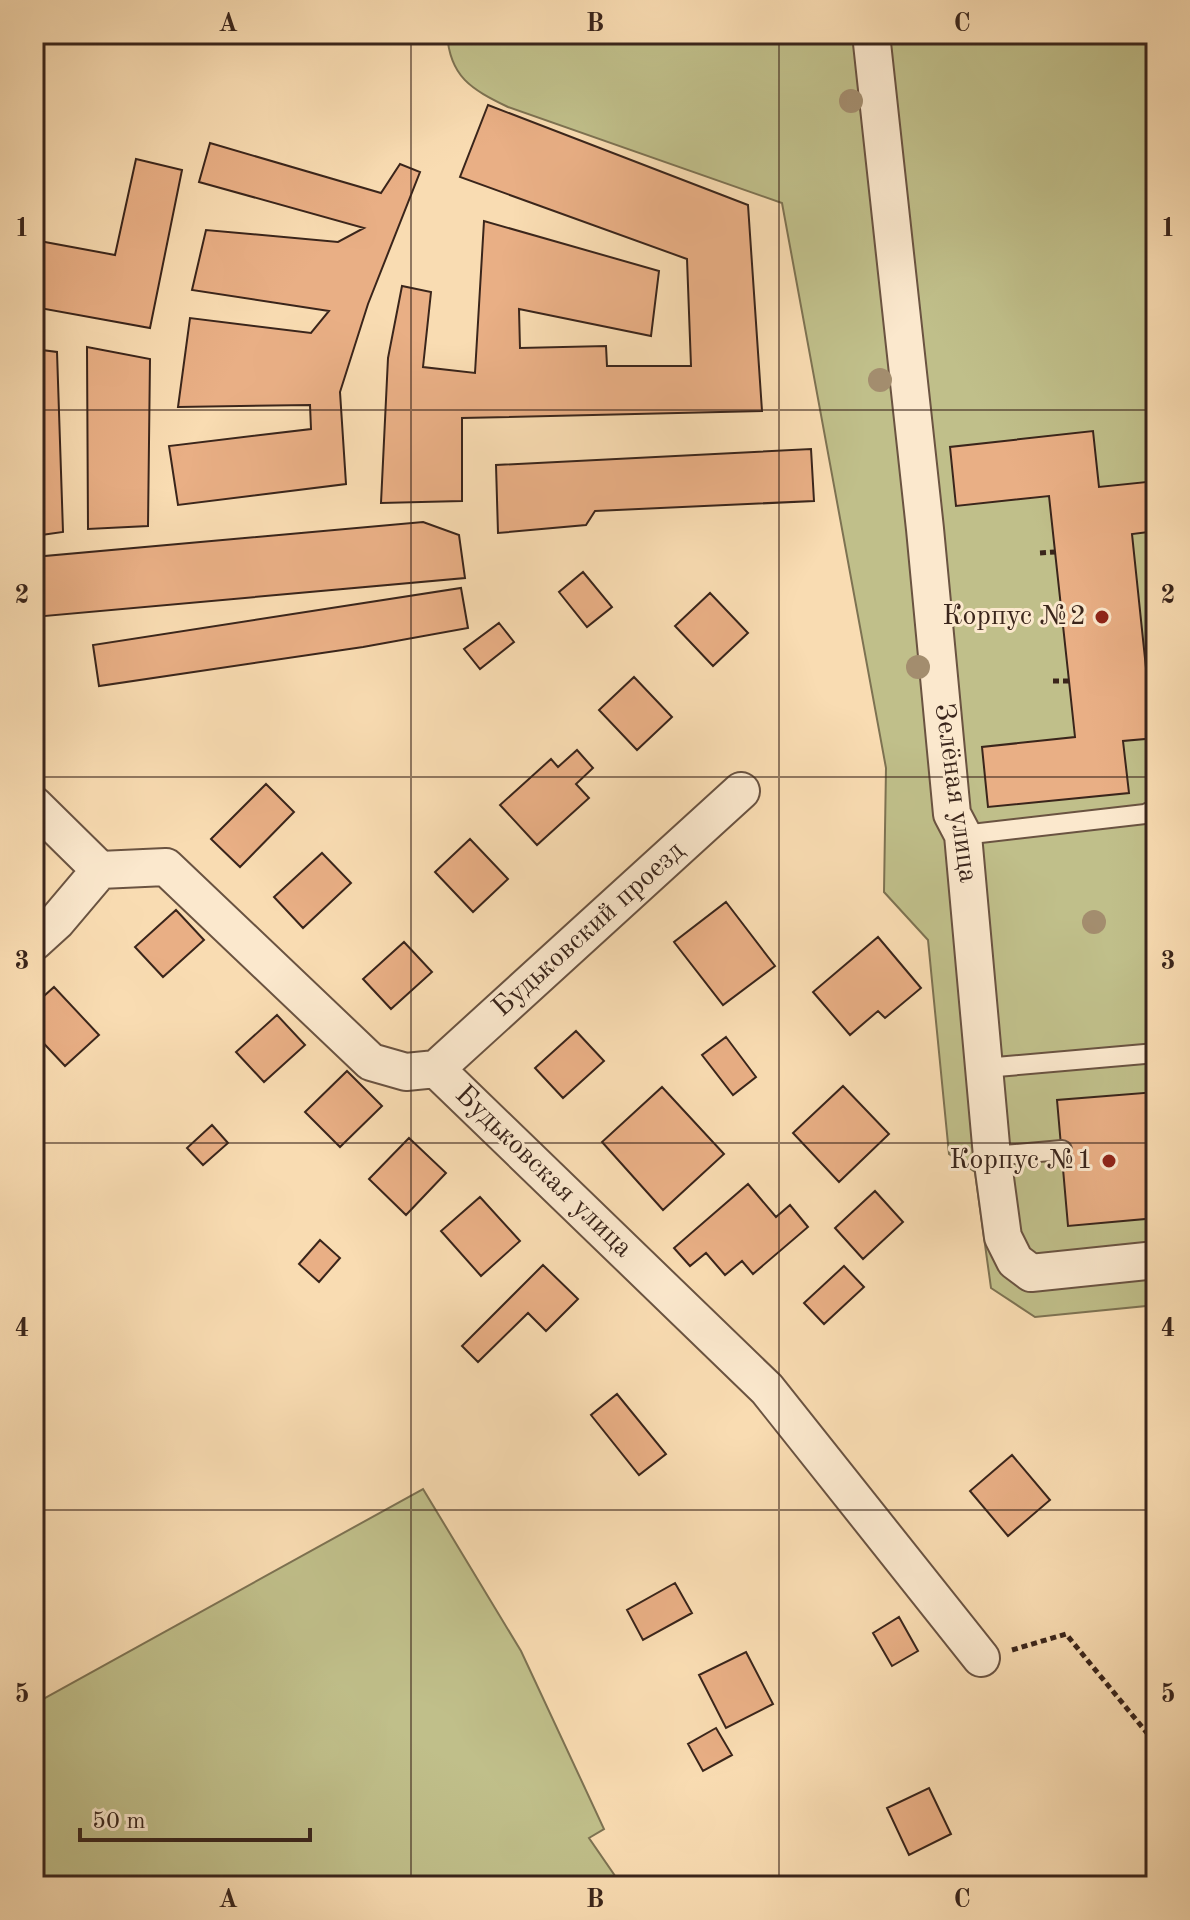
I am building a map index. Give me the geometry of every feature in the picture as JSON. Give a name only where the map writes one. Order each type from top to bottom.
[{"type":"street","name":"Зелёная улица","points":[[871,34],[925,529],[952,814],[963,835],[992,1156],[1003,1237],[1015,1261],[1031,1273],[1156,1260]]},
{"type":"street","name":"Будьковский проезд","points":[[436,1069],[741,791]]},
{"type":"street","points":[[34,805],[100,870],[56,922],[34,942]]},
{"type":"street","name":"Будьковская улица","points":[[100,870],[166,867],[371,1062],[406,1072],[436,1069],[767,1389],[981,1658]]},
{"type":"lane","points":[[963,835],[1145,814],[1156,809]]},
{"type":"lane","points":[[985,1068],[1156,1053]]},
{"type":"lane","points":[[992,1156],[1062,1150]]},
{"type":"path","points":[[1040,553],[1055,552]]},
{"type":"path","points":[[1053,681],[1069,681]]},
{"type":"path","points":[[981,1658],[1066,1634],[1156,1744]]},
{"type":"shaded area","points":[[447,34],[1156,34],[1156,1305],[1035,1317],[991,1288],[975,1172],[949,1154],[928,940],[884,892],[886,768],[782,203],[508,107],[465,80],[453,61]]},
{"type":"shaded area","points":[[423,1489],[521,1651],[604,1829],[589,1838],[622,1886],[34,1886],[34,1704]]},
{"type":"building","points":[[488,105],[748,205],[762,411],[462,418],[462,501],[381,503],[388,358],[402,286],[431,292],[423,367],[475,373],[484,221],[659,271],[651,336],[519,309],[520,348],[606,346],[607,366],[691,366],[687,259],[460,177]]},
{"type":"building","points":[[210,143],[381,193],[400,164],[420,172],[368,304],[340,392],[346,484],[178,505],[169,446],[311,429],[310,405],[178,407],[190,318],[311,333],[329,311],[192,290],[206,230],[338,242],[364,228],[199,182]]},
{"type":"building","points":[[136,159],[182,170],[150,328],[34,307],[34,240],[115,255]]},
{"type":"building","points":[[87,347],[150,359],[148,526],[88,529]]},
{"type":"building","points":[[34,349],[57,352],[63,532],[34,536]]},
{"type":"building","name":"Корпус №2","points":[[1093,431],[1099,487],[1156,481],[1156,531],[1132,534],[1148,687],[1156,687],[1156,738],[1123,741],[1129,793],[988,807],[982,747],[1075,737],[1049,496],[956,506],[950,447]]},
{"type":"building","points":[[811,449],[814,501],[595,511],[586,525],[498,533],[496,465]]},
{"type":"building","points":[[423,522],[459,535],[465,578],[34,617],[34,557]]},
{"type":"building","points":[[583,572],[612,607],[587,627],[559,592]]},
{"type":"building","points":[[461,588],[468,628],[363,647],[99,686],[93,645]]},
{"type":"building","points":[[710,593],[748,633],[713,666],[675,626]]},
{"type":"building","points":[[499,623],[514,642],[480,669],[464,649]]},
{"type":"building","points":[[634,677],[672,717],[637,750],[599,710]]},
{"type":"building","points":[[577,750],[593,768],[576,784],[589,798],[537,845],[500,805],[551,759],[558,767]]},
{"type":"building","points":[[266,784],[294,812],[240,867],[211,839]]},
{"type":"building","points":[[470,839],[508,879],[473,912],[435,872]]},
{"type":"building","points":[[322,853],[351,883],[303,928],[274,897]]},
{"type":"building","points":[[726,902],[775,966],[723,1005],[674,942]]},
{"type":"building","points":[[176,910],[204,940],[163,977],[135,947]]},
{"type":"building","points":[[878,937],[921,988],[885,1018],[878,1011],[850,1035],[813,992]]},
{"type":"building","points":[[404,942],[432,972],[391,1009],[363,979]]},
{"type":"building","points":[[54,987],[99,1035],[65,1066],[34,1033],[34,1005]]},
{"type":"building","points":[[277,1015],[305,1045],[264,1082],[236,1052]]},
{"type":"building","points":[[576,1031],[604,1061],[563,1098],[535,1068]]},
{"type":"building","points":[[726,1037],[756,1077],[733,1095],[702,1055]]},
{"type":"building","points":[[347,1071],[382,1106],[340,1147],[305,1112]]},
{"type":"building","points":[[843,1086],[889,1134],[839,1182],[793,1133]]},
{"type":"building","points":[[662,1087],[724,1154],[663,1210],[602,1142]]},
{"type":"building","name":"Корпус №1","points":[[1156,1092],[1156,1218],[1068,1226],[1057,1100]]},
{"type":"building","points":[[212,1125],[228,1143],[203,1165],[187,1148]]},
{"type":"building","points":[[409,1138],[446,1173],[406,1215],[369,1179]]},
{"type":"building","points":[[748,1184],[776,1217],[790,1205],[808,1227],[753,1274],[742,1261],[725,1275],[706,1253],[690,1266],[674,1248]]},
{"type":"building","points":[[875,1191],[903,1222],[863,1259],[835,1228]]},
{"type":"building","points":[[480,1197],[520,1241],[481,1276],[441,1231]]},
{"type":"building","points":[[320,1240],[340,1258],[319,1282],[299,1264]]},
{"type":"building","points":[[543,1265],[578,1299],[546,1331],[528,1313],[478,1362],[462,1346]]},
{"type":"building","points":[[844,1266],[864,1287],[824,1324],[804,1303]]},
{"type":"building","points":[[617,1394],[666,1454],[639,1475],[591,1415]]},
{"type":"building","points":[[1012,1455],[1050,1500],[1008,1536],[970,1491]]},
{"type":"building","points":[[675,1583],[692,1613],[643,1640],[627,1610]]},
{"type":"building","points":[[899,1617],[918,1651],[892,1666],[873,1633]]},
{"type":"building","points":[[746,1652],[773,1704],[726,1728],[699,1675]]},
{"type":"building","points":[[716,1728],[732,1755],[703,1771],[688,1744]]},
{"type":"building","points":[[929,1788],[951,1834],[909,1855],[887,1808]]},
{"type":"place","name":"Корпус №2","points":[[1102,617]]},
{"type":"place","name":"Корпус №1","points":[[1109,1161]]}]
